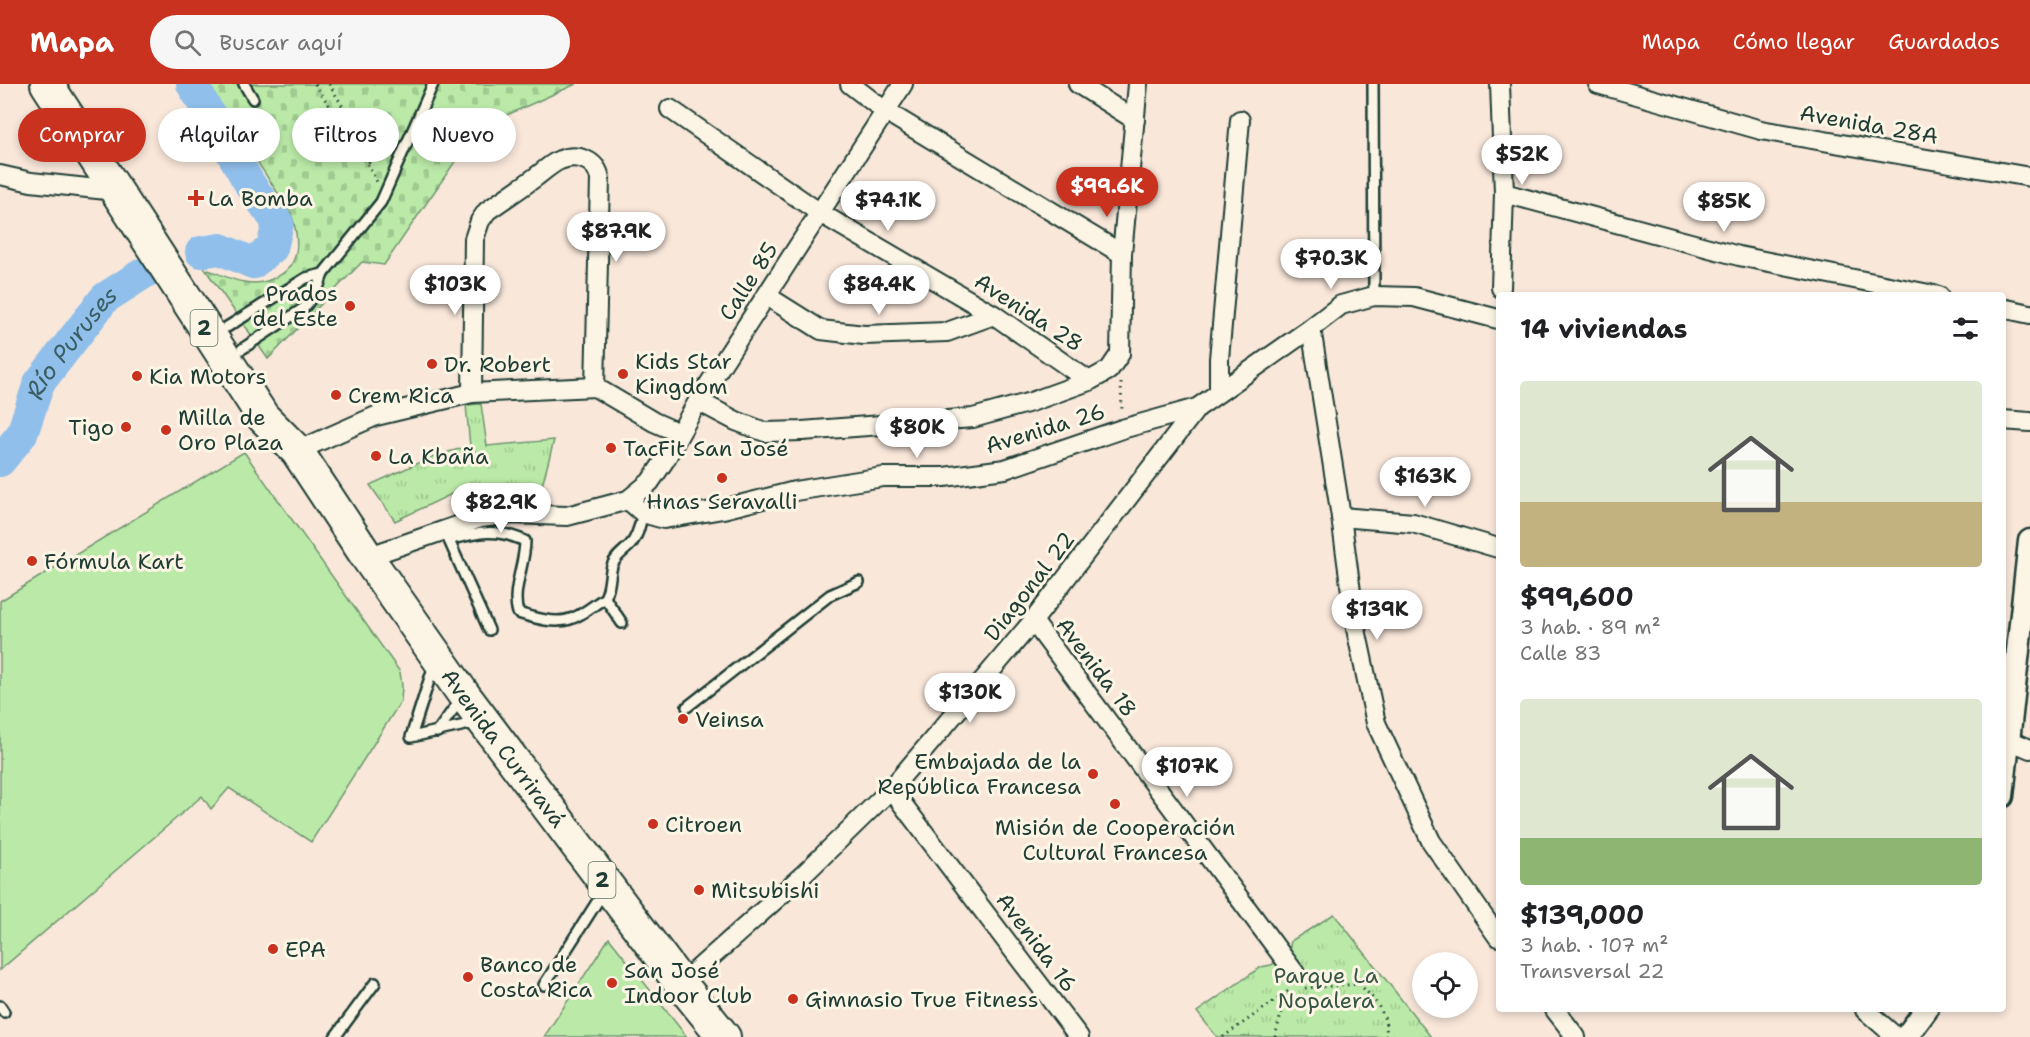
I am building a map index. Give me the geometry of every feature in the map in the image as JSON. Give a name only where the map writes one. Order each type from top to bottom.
[{"type":"highway","name":"Avenida Curriravá","points":[[47,84],[263,417],[297,452],[464,695],[607,887],[723,1037]]},
{"type":"highway","name":"Avenida Curriravá","points":[[72,84],[284,413],[297,452]]},
{"type":"street","points":[[850,84],[885,111],[1122,254]]},
{"type":"street","name":"Calle 85","points":[[628,500],[650,482],[665,460],[698,401],[903,84]]},
{"type":"street","points":[[1078,84],[1135,120]]},
{"type":"street","points":[[698,401],[736,421],[765,432],[802,431],[973,418],[1031,402],[1089,381],[1109,370],[1120,354],[1122,254],[1138,84]]},
{"type":"street","points":[[1500,84],[1504,193],[1501,288]]},
{"type":"street","name":"Avenida 28A","points":[[1598,84],[1761,130],[2030,177]]},
{"type":"street","name":"Avenida 28","points":[[669,109],[820,213],[994,315],[1089,381]]},
{"type":"street","points":[[1220,392],[1219,359],[1240,120]]},
{"type":"street","points":[[472,393],[474,239],[480,221],[496,204],[560,160],[575,158],[587,159],[596,169],[600,179],[596,387]]},
{"type":"street","points":[[0,175],[31,182],[116,190]]},
{"type":"street","points":[[1504,193],[1739,256],[1919,292]]},
{"type":"street","points":[[767,296],[821,330],[864,335],[947,332],[994,315]]},
{"type":"street","name":"Avenida 26","points":[[643,513],[664,519],[723,509],[795,491],[883,477],[944,477],[1005,469],[1122,429],[1197,408],[1341,305],[1374,296],[1413,297],[1496,318]]},
{"type":"street","points":[[2006,309],[2030,314]]},
{"type":"street","points":[[1311,328],[1356,628],[1376,723],[1431,841],[1496,934]]},
{"type":"street","points":[[297,452],[385,413],[472,393],[596,387],[654,422],[679,433]]},
{"type":"street","name":"Diagonal 22","points":[[681,984],[803,875],[891,789],[1033,621],[1197,408]]},
{"type":"street","points":[[2006,420],[2030,422]]},
{"type":"street","points":[[367,557],[446,534],[480,518],[510,514],[567,516],[628,500],[643,513]]},
{"type":"street","points":[[1341,517],[1413,523],[1496,547]]},
{"type":"street","points":[[2030,541],[2006,738],[2030,749]]},
{"type":"street","name":"Avenida 18","points":[[1033,621],[1295,973]]},
{"type":"street","name":"Avenida 16","points":[[891,789],[1080,1037]]},
{"type":"street","points":[[1557,1012],[1576,1037]]},
{"type":"street","points":[[1866,1012],[1896,1037]]},
{"type":"street","points":[[1906,1037],[1925,1012]]},
{"type":"lane","points":[[244,84],[253,99]]},
{"type":"lane","points":[[235,338],[304,308],[317,291],[322,273],[384,197],[433,84]]},
{"type":"lane","points":[[1373,84],[1374,296]]},
{"type":"lane","points":[[235,338],[306,278],[322,273]]},
{"type":"lane","points":[[489,630],[446,534],[478,532],[510,534],[525,541],[525,555],[514,602],[518,613],[556,621],[573,619],[605,598],[610,586],[612,566],[616,558],[637,535],[643,513]]},
{"type":"lane","points":[[687,707],[830,595],[859,582]]},
{"type":"lane","points":[[605,598],[622,623]]},
{"type":"lane","points":[[437,657],[411,737],[483,721]]},
{"type":"lane","points":[[437,732],[464,695]]},
{"type":"lane","points":[[544,985],[607,887]]},
{"type":"lane","points":[[335,1037],[375,983]]},
{"type":"path","points":[[315,84],[368,165],[384,197]]},
{"type":"path","points":[[329,84],[372,154],[368,165]]},
{"type":"path","points":[[1120,354],[1122,429]]},
{"type":"path","points":[[1223,1037],[1287,991],[1359,984],[1376,1000],[1388,1028],[1386,1037]]},
{"type":"path","points":[[1275,1037],[1287,991]]},
{"type":"green space","points":[[206,84],[576,84],[516,111],[516,108],[411,108],[411,162],[455,162],[384,265],[362,262],[268,359],[205,269],[234,280],[258,283],[282,274],[294,260],[297,243],[291,213],[257,162],[280,162],[280,108],[222,108]]},
{"type":"green space","points":[[481,404],[487,446],[554,440],[542,486],[482,485],[458,491],[395,521],[370,485],[431,457],[470,446],[466,405]]},
{"type":"green space","points":[[244,452],[400,672],[401,701],[311,842],[229,788],[211,809],[202,796],[0,970],[0,601]]},
{"type":"green space","name":"Parque La Nopalera","points":[[1334,914],[1412,1013],[1412,1018],[1416,1018],[1431,1037],[1217,1037],[1197,1012],[1261,967],[1271,965],[1288,956],[1291,941]]},
{"type":"green space","name":"San José Indoor Club","points":[[609,938],[687,1037],[544,1037]]},
{"type":"waterway","name":"Río Puruses","points":[[192,84],[251,186],[278,223],[272,248],[253,263],[220,249],[201,252]]},
{"type":"waterway","name":"Río Puruses","points":[[0,461],[22,434],[39,383],[105,298],[144,273]]},
{"type":"place","name":"La Bomba","points":[[196,198]]},
{"type":"place","name":"Prados del Este","points":[[350,306]]},
{"type":"place","name":"Dr. Robert","points":[[432,364]]},
{"type":"place","name":"Kids Star Kingdom","points":[[623,374]]},
{"type":"place","name":"Kia Motors","points":[[137,376]]},
{"type":"place","name":"Crem Rica","points":[[336,395]]},
{"type":"place","name":"Tigo","points":[[126,427]]},
{"type":"place","name":"Milla de Oro Plaza","points":[[166,430]]},
{"type":"place","name":"TacFit San José","points":[[611,448]]},
{"type":"place","name":"La Kbaña","points":[[376,456]]},
{"type":"place","name":"Hnas Seravalli","points":[[722,478]]},
{"type":"place","name":"Fórmula Kart","points":[[32,561]]},
{"type":"place","name":"Veinsa","points":[[683,719]]},
{"type":"place","name":"Embajada de la República Francesa","points":[[1093,774]]},
{"type":"place","name":"Misión de Cooperación Cultural Francesa","points":[[1115,804]]},
{"type":"place","name":"Citroen","points":[[653,824]]},
{"type":"place","name":"Mitsubishi","points":[[699,890]]},
{"type":"place","name":"EPA","points":[[273,949]]},
{"type":"place","name":"Banco de Costa Rica","points":[[468,977]]},
{"type":"place","name":"San José Indoor Club","points":[[612,983]]},
{"type":"place","name":"Gimnasio True Fitness","points":[[793,999]]}]
